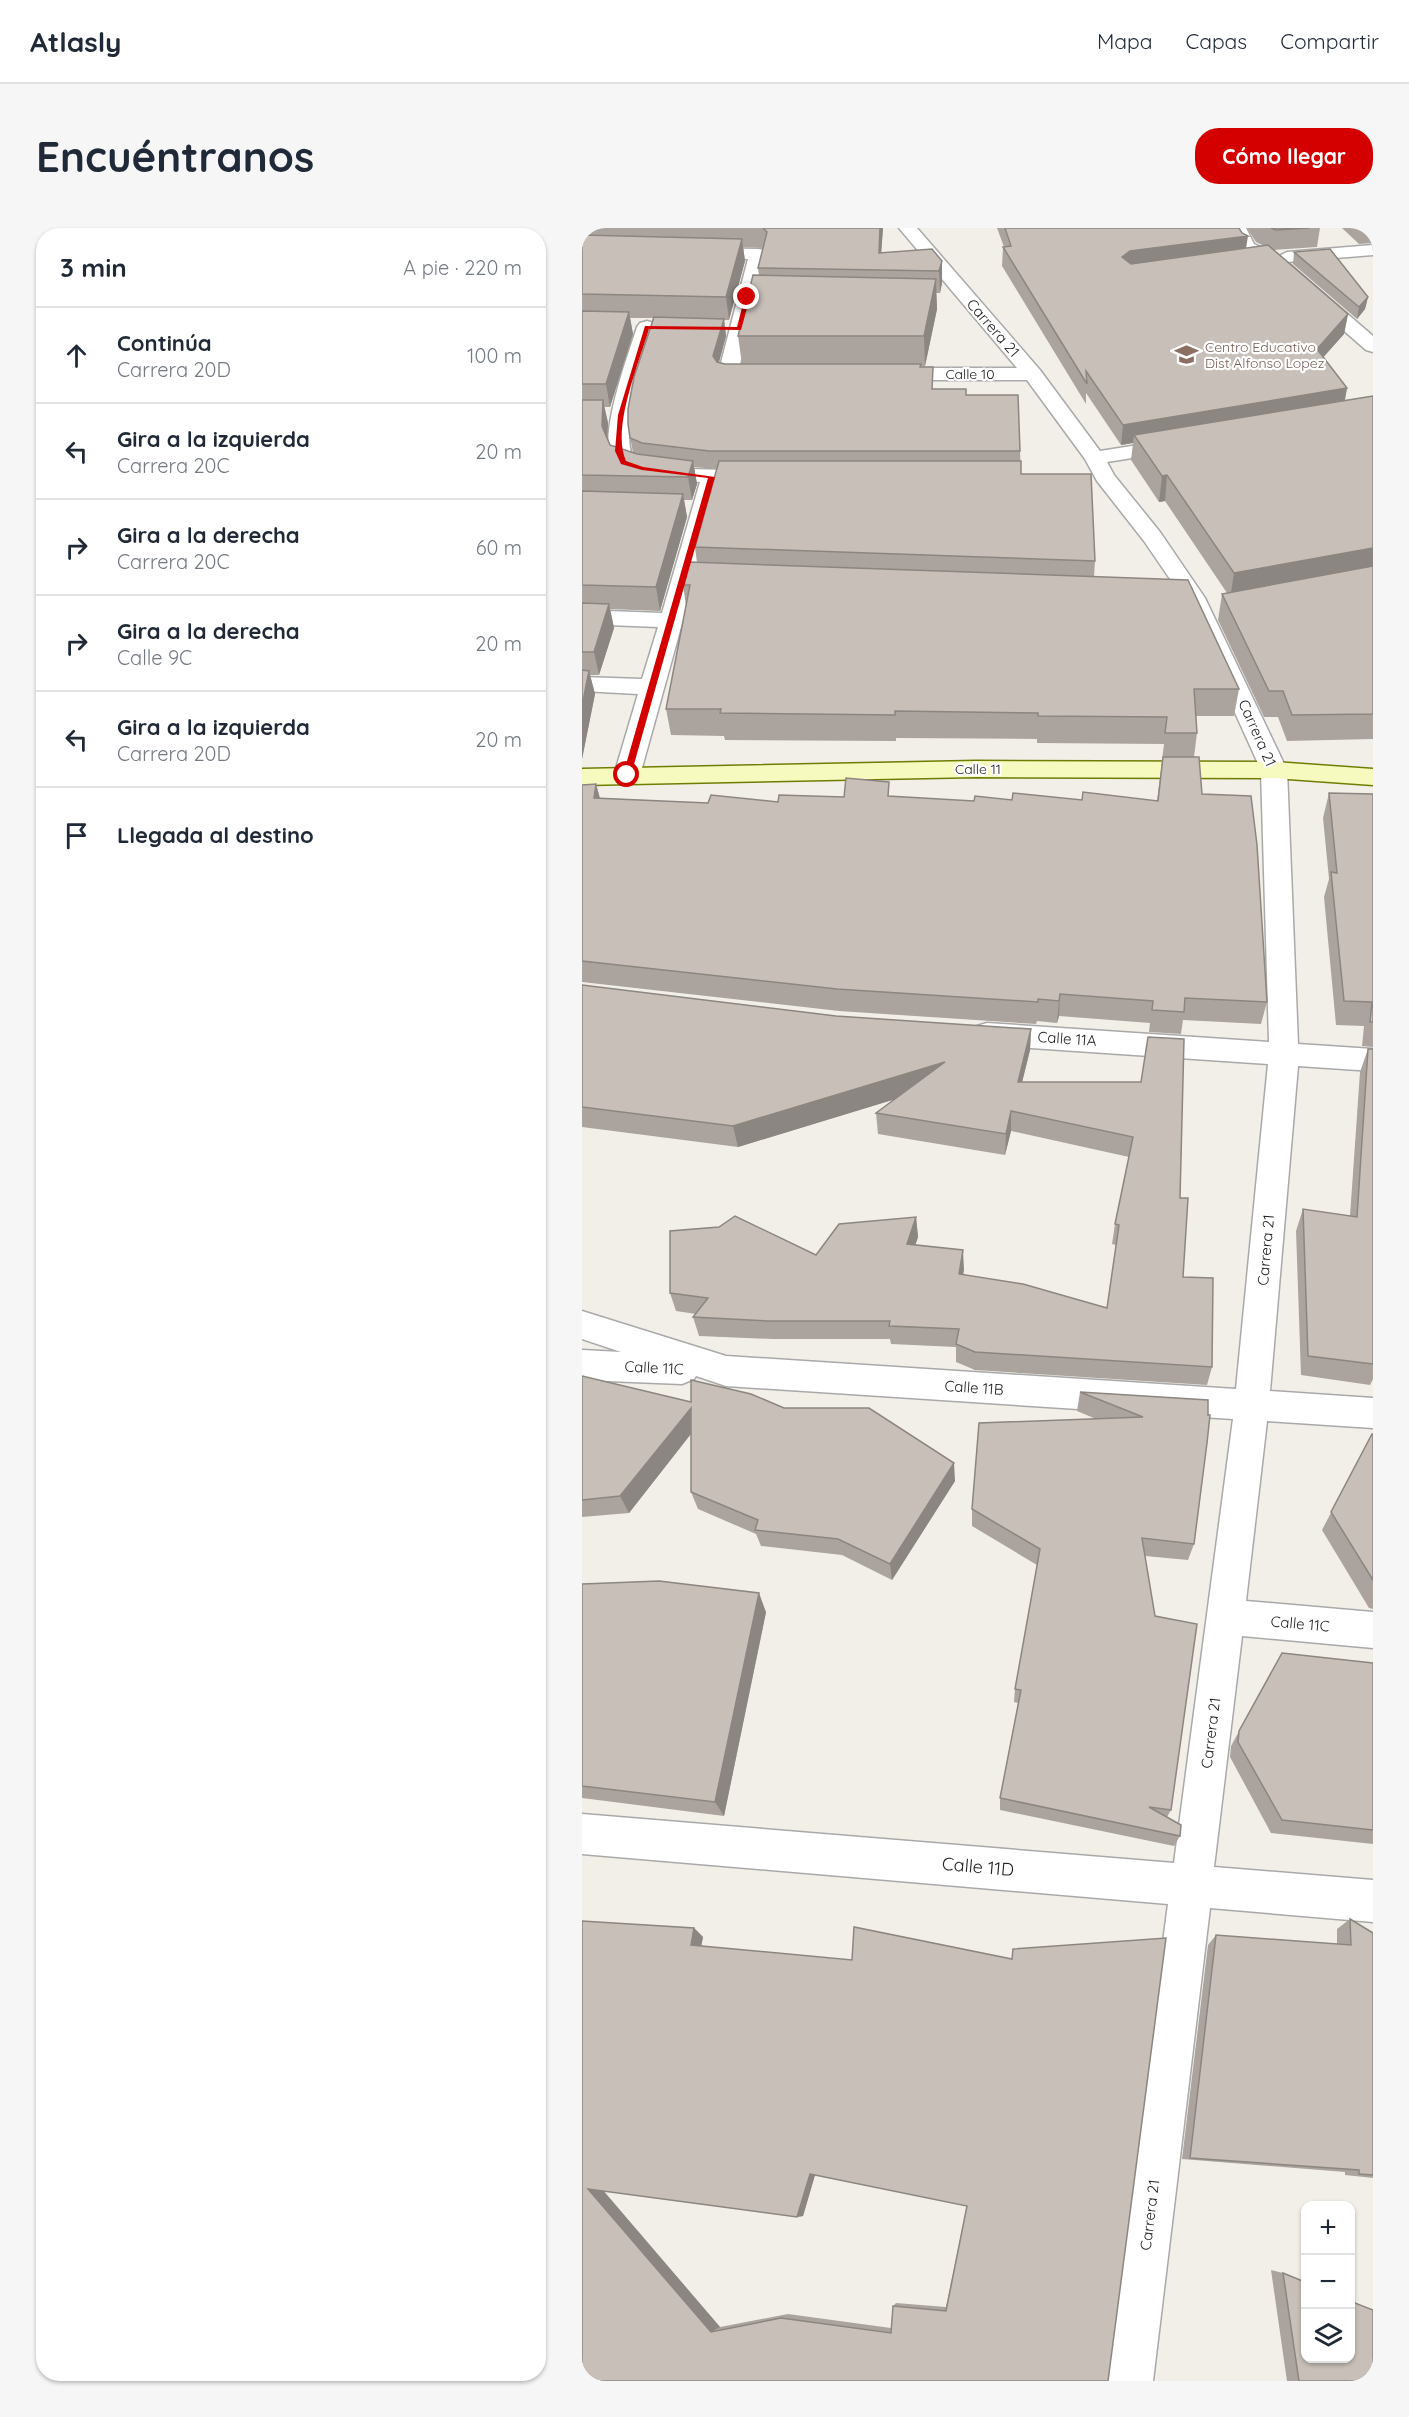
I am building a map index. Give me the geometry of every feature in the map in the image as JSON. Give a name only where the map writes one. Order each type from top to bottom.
[{"type":"street","name":"Carrera 21","points":[[908,228],[1033,374],[1199,605],[1274,770],[1284,1054],[1252,1406],[1129,2381]]},
{"type":"street","points":[[1237,228],[1247,247],[1271,258],[1373,346]]},
{"type":"street","points":[[1271,258],[1373,250]]},
{"type":"street","points":[[687,252],[758,254],[728,374],[786,374]]},
{"type":"street","points":[[747,297],[771,298]]},
{"type":"street","points":[[947,301],[971,302]]},
{"type":"street","points":[[625,327],[670,327]]},
{"type":"street","points":[[647,327],[611,415],[618,451],[623,462],[642,469],[712,477],[783,477]]},
{"type":"street","points":[[716,328],[739,328]]},
{"type":"street","name":"Calle 10","points":[[868,374],[1033,374]]},
{"type":"street","points":[[1080,477],[1099,467],[1199,441]]},
{"type":"street","points":[[627,775],[682,580],[691,509],[712,477]]},
{"type":"street","points":[[682,580],[706,580]]},
{"type":"street","points":[[1171,597],[1225,609]]},
{"type":"street","points":[[582,617],[670,620]]},
{"type":"street","points":[[582,684],[652,687]]},
{"type":"street","name":"Calle 11","points":[[582,777],[976,769],[1274,770],[1373,777]]},
{"type":"street","name":"Calle 11A","points":[[956,1032],[1373,1060]]},
{"type":"street","name":"Calle 11B","points":[[582,1325],[726,1371],[1373,1413]]},
{"type":"street","name":"Calle 11C","points":[[582,1365],[726,1371]]},
{"type":"street","name":"Calle 11C","points":[[1226,1617],[1373,1630]]},
{"type":"street","name":"Calle 11D","points":[[582,1834],[1373,1901]]},
{"type":"building","points":[[763,228],[880,228],[879,253],[932,249],[942,261],[939,271],[758,268],[767,232]]},
{"type":"building","points":[[1005,228],[1239,228],[1248,236],[1130,251],[1122,257],[1131,264],[1268,245],[1348,314],[1317,349],[1347,388],[1123,425],[1086,371],[1087,384],[1003,247],[1011,246]]},
{"type":"building","points":[[1271,228],[1309,228],[1276,230]]},
{"type":"building","points":[[582,235],[742,239],[726,297],[582,294]]},
{"type":"building","points":[[1330,249],[1368,297],[1359,307],[1294,252]]},
{"type":"building","points":[[753,275],[936,279],[924,336],[738,336]]},
{"type":"building","points":[[582,311],[629,312],[606,384],[582,384]]},
{"type":"building","points":[[654,317],[724,319],[713,356],[717,362],[725,364],[921,364],[920,367],[933,367],[932,389],[966,389],[966,395],[1018,395],[1020,451],[709,451],[642,443],[630,438],[628,409],[634,377]]},
{"type":"building","points":[[1373,396],[1373,548],[1234,573],[1167,475],[1162,476],[1134,435]]},
{"type":"building","points":[[582,400],[603,400],[602,426],[610,445],[637,454],[693,461],[688,477],[582,475]]},
{"type":"building","points":[[719,461],[1021,461],[1021,474],[1091,474],[1095,561],[695,547]]},
{"type":"building","points":[[582,491],[683,494],[656,587],[582,585]]},
{"type":"building","points":[[689,562],[1188,580],[1239,689],[1194,689],[1197,733],[1165,733],[1167,717],[1038,716],[1038,713],[895,711],[895,715],[720,713],[721,709],[666,709],[690,585],[683,585]]},
{"type":"building","points":[[1373,566],[1373,714],[1292,715],[1283,691],[1269,691],[1222,594]]},
{"type":"building","points":[[582,603],[609,604],[594,652],[582,652]]},
{"type":"building","points":[[582,670],[589,671],[582,706]]},
{"type":"building","points":[[1163,757],[1199,757],[1202,794],[1251,796],[1257,845],[1267,1002],[1185,998],[1184,1012],[1152,1010],[1153,1001],[1060,994],[1059,1001],[1038,999],[1038,1002],[837,989],[582,961],[582,785],[596,784],[594,798],[708,803],[711,795],[778,802],[779,795],[844,797],[846,778],[889,782],[888,796],[974,801],[975,796],[1012,800],[1013,793],[1082,800],[1083,792],[1158,801]]},
{"type":"building","points":[[1329,793],[1373,794],[1373,1022],[1370,1022],[1372,1002],[1344,1001],[1331,872],[1337,873]]},
{"type":"building","points":[[582,985],[836,1016],[1031,1029],[1018,1082],[1141,1082],[1148,1037],[1184,1039],[1180,1198],[1188,1198],[1183,1277],[1213,1278],[1212,1367],[975,1352],[956,1344],[959,1329],[889,1326],[890,1321],[768,1321],[693,1317],[708,1298],[670,1293],[670,1231],[719,1227],[735,1216],[816,1255],[839,1224],[916,1217],[907,1244],[963,1250],[959,1274],[1023,1284],[1107,1308],[1119,1225],[1115,1224],[1133,1137],[1011,1111],[1006,1134],[876,1113],[945,1062],[733,1126],[582,1107]]},
{"type":"building","points":[[1368,1049],[1373,1049],[1373,1364],[1308,1356],[1303,1209],[1357,1217]]},
{"type":"building","points":[[582,1376],[691,1402],[691,1380],[751,1394],[784,1408],[869,1408],[954,1463],[890,1564],[838,1539],[755,1530],[758,1520],[691,1492],[691,1408],[620,1496],[582,1500]]},
{"type":"building","points":[[1080,1392],[1208,1400],[1208,1415],[1210,1415],[1194,1544],[1142,1538],[1155,1616],[1197,1624],[1171,1810],[1149,1807],[1181,1825],[1180,1836],[1000,1798],[1021,1690],[1015,1689],[1040,1549],[972,1509],[979,1423],[1143,1417]]},
{"type":"building","points":[[1373,1434],[1373,1580],[1331,1512]]},
{"type":"building","points":[[659,1581],[759,1593],[715,1802],[582,1786],[582,1584]]},
{"type":"building","points":[[1282,1653],[1373,1663],[1373,1830],[1282,1820],[1238,1742],[1239,1731]]},
{"type":"building","points":[[1350,1919],[1373,1933],[1373,2175],[1359,2174],[1359,2170],[1190,2158],[1216,1935],[1351,1945]]},
{"type":"building","points":[[582,1921],[694,1928],[691,1945],[852,1960],[854,1927],[1012,1959],[1013,1949],[1166,1938],[1108,2381],[582,2381]],"holes":[[[810,2174],[967,2206],[946,2311],[893,2306],[891,2333],[781,2318],[711,2332],[588,2189],[797,2217]]]},
{"type":"building","points":[[1283,2273],[1301,2280],[1301,2363],[1355,2363],[1355,2303],[1373,2310],[1373,2381],[1299,2381]]},
{"type":"place","name":"Centro Educativo Dist Alfonso Lopez","points":[[1187,355]]},
{"type":"route","points":[[627,775],[712,477],[642,469],[623,462],[618,451],[621,415],[647,327],[739,328],[747,297]]}]
